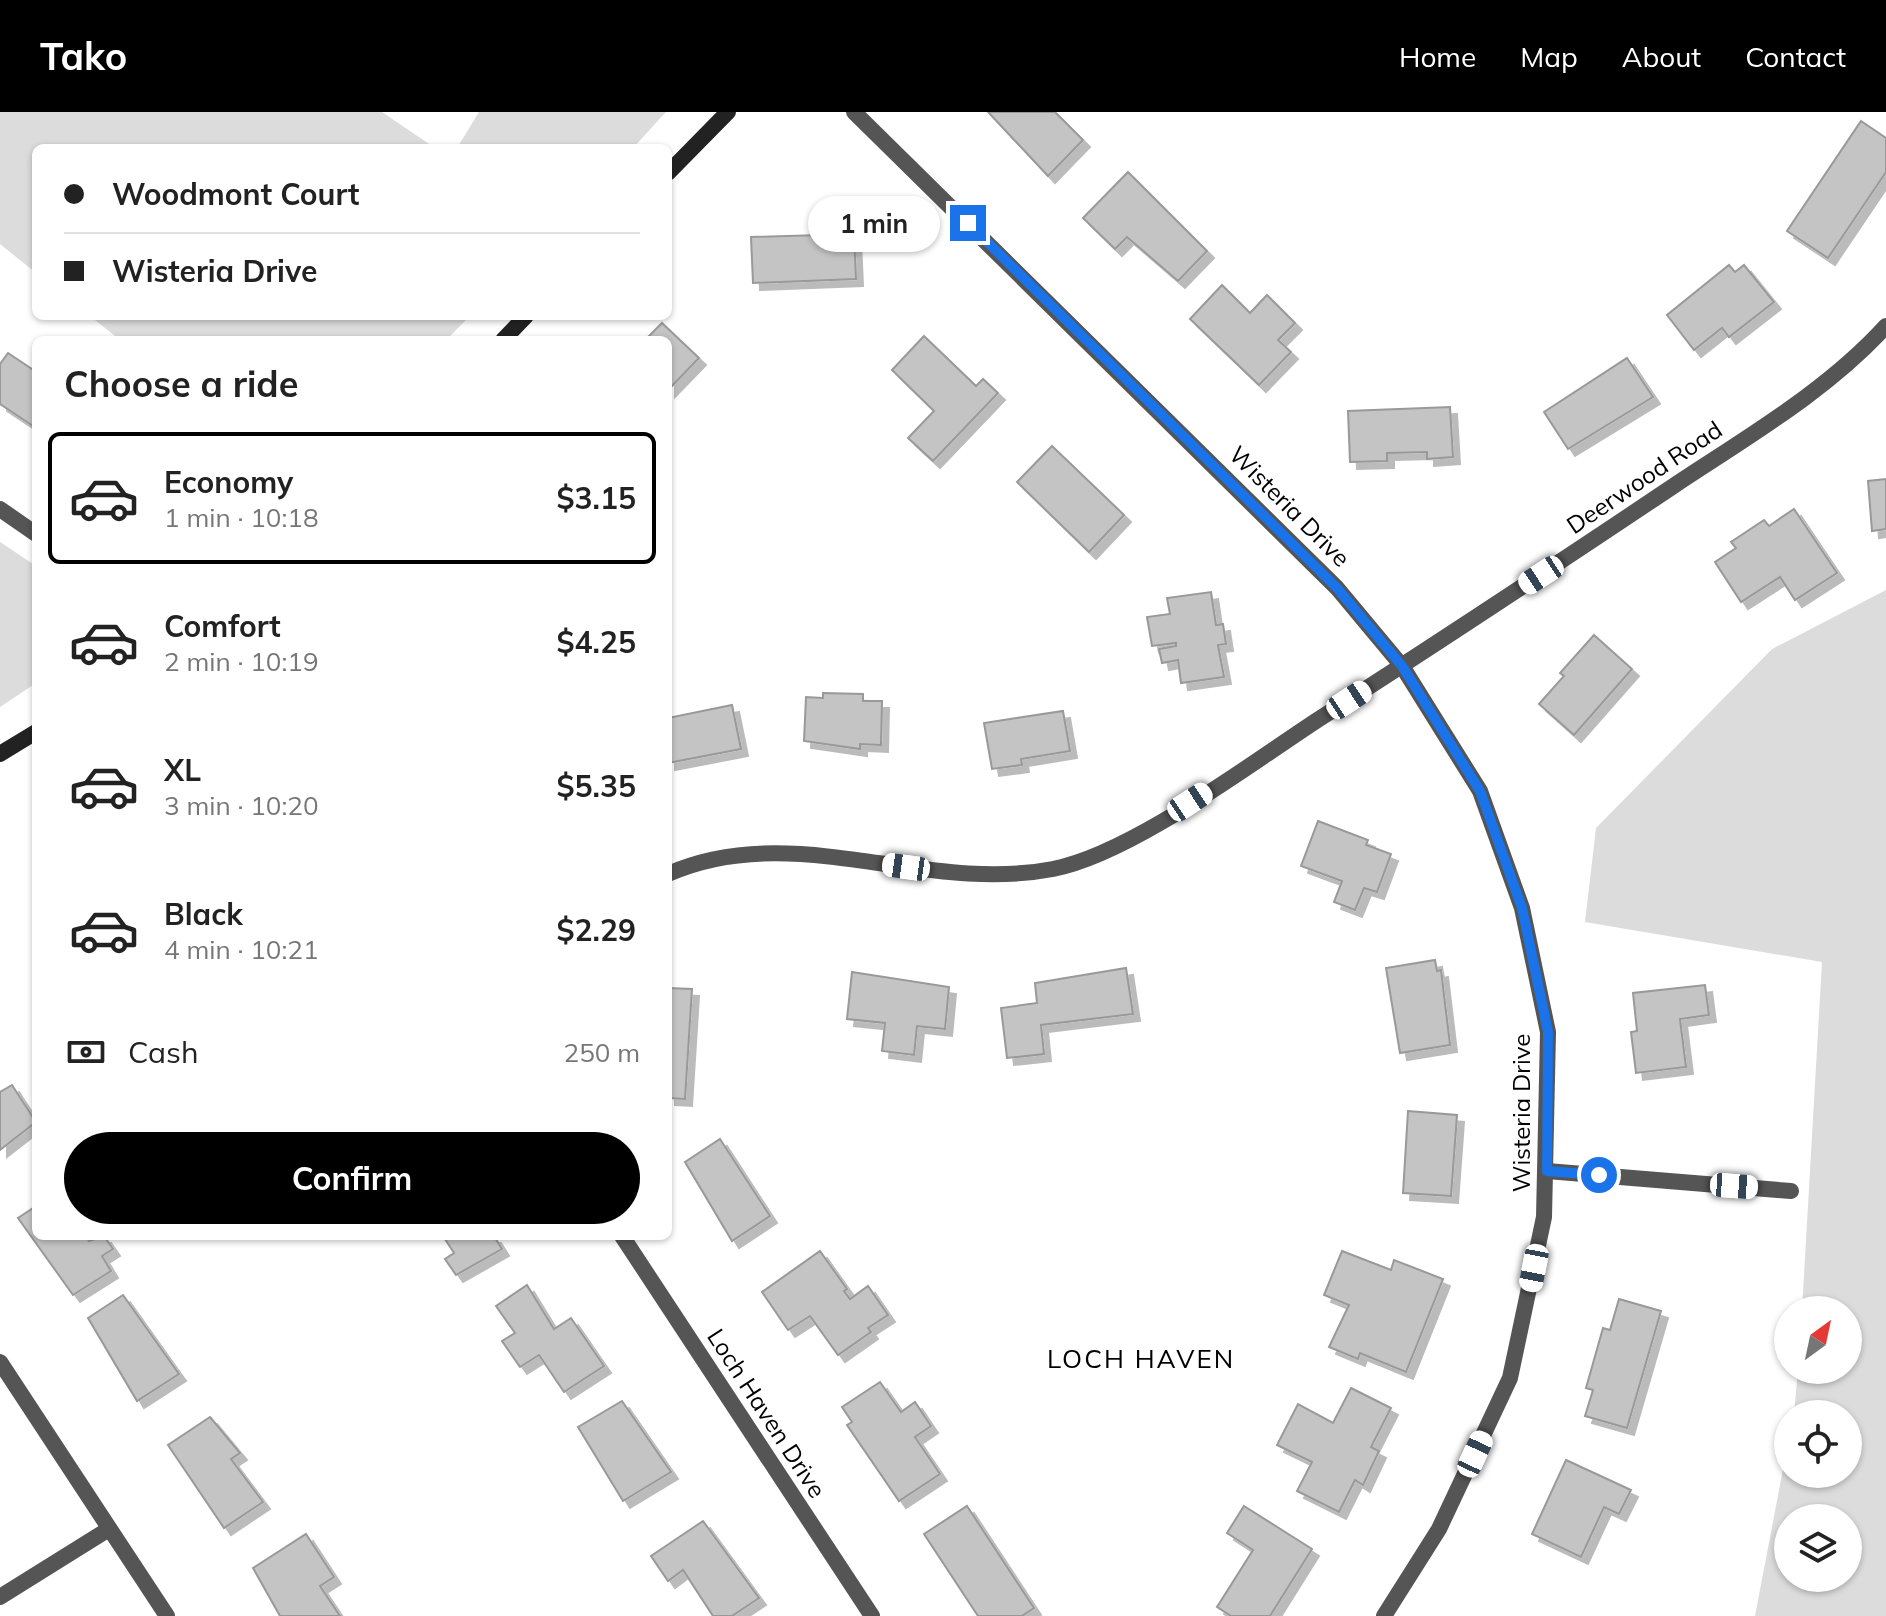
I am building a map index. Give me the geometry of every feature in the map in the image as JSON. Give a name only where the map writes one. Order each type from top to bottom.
[{"type":"main road","points":[[672,169],[728,112]]},
{"type":"main road","points":[[507,336],[522,320]]},
{"type":"main road","points":[[0,754],[32,734]]},
{"type":"street","name":"Wisteria Drive","points":[[854,112],[1337,588],[1402,666],[1480,791],[1522,908],[1548,1032],[1544,1217],[1510,1378],[1439,1529],[1384,1616]]},
{"type":"street","name":"Deerwood Road","points":[[672,872],[693,863],[787,851],[965,875],[1053,869],[1088,860],[1164,819],[1402,666],[1777,417],[1829,379],[1886,326]]},
{"type":"street","points":[[0,509],[32,531]]},
{"type":"street","points":[[1547,1171],[1791,1191]]},
{"type":"street","name":"Loch Haven Drive","points":[[625,1240],[872,1616]]},
{"type":"street","points":[[0,1362],[167,1616]]},
{"type":"street","points":[[0,1597],[109,1529]]},
{"type":"shaded area","points":[[0,112],[382,112],[429,144],[32,144],[32,270],[0,244]]},
{"type":"shaded area","points":[[479,112],[666,112],[637,144],[459,144]]},
{"type":"shaded area","points":[[95,320],[466,320],[450,336],[115,336]]},
{"type":"shaded area","points":[[0,542],[32,563],[32,686],[0,707]]},
{"type":"shaded area","points":[[1886,590],[1886,1616],[1755,1616],[1774,1516],[1774,1592],[1862,1592],[1862,1504],[1776,1504],[1779,1488],[1862,1488],[1862,1400],[1795,1400],[1797,1384],[1862,1384],[1862,1296],[1803,1296],[1822,962],[1585,922],[1596,828],[1772,649]]},
{"type":"building","points":[[988,112],[1055,112],[1083,140],[1048,176]]},
{"type":"building","points":[[1861,121],[1886,138],[1886,172],[1828,258],[1787,231]]},
{"type":"building","points":[[1128,172],[1207,251],[1178,281],[1127,237],[1115,249],[1083,218]]},
{"type":"building","points":[[854,234],[856,279],[753,283],[751,237]]},
{"type":"building","points":[[1729,265],[1735,272],[1744,265],[1774,302],[1729,337],[1722,328],[1694,350],[1667,315]]},
{"type":"building","points":[[1222,285],[1250,313],[1267,295],[1295,323],[1278,340],[1291,352],[1259,385],[1190,319]]},
{"type":"building","points":[[662,323],[699,358],[672,386],[672,336],[649,336]]},
{"type":"building","points":[[924,336],[976,386],[983,379],[998,393],[933,461],[908,438],[934,411],[892,370]]},
{"type":"building","points":[[8,353],[32,369],[32,425],[0,404],[0,364]]},
{"type":"building","points":[[1627,358],[1653,397],[1568,449],[1544,412]]},
{"type":"building","points":[[1450,407],[1453,457],[1427,459],[1427,452],[1387,453],[1387,461],[1350,462],[1348,411]]},
{"type":"building","points":[[1052,446],[1124,515],[1089,552],[1017,482]]},
{"type":"building","points":[[1886,479],[1886,529],[1872,531],[1868,481]]},
{"type":"building","points":[[1794,509],[1837,573],[1795,600],[1780,577],[1741,602],[1715,562],[1736,548],[1731,542],[1764,520],[1769,526]]},
{"type":"building","points":[[1211,592],[1216,625],[1223,624],[1226,644],[1218,645],[1224,677],[1181,683],[1178,660],[1162,663],[1159,649],[1176,646],[1176,643],[1152,646],[1147,617],[1170,614],[1167,598]]},
{"type":"building","points":[[1594,635],[1632,669],[1574,735],[1539,704],[1564,676],[1560,673]]},
{"type":"building","points":[[823,693],[863,694],[863,701],[882,701],[881,745],[860,744],[860,749],[804,741],[806,697],[823,698]]},
{"type":"building","points":[[732,705],[741,749],[672,762],[672,717]]},
{"type":"building","points":[[1063,711],[1070,751],[1021,759],[1022,765],[992,769],[984,723]]},
{"type":"building","points":[[1318,821],[1368,840],[1366,845],[1391,854],[1377,892],[1364,888],[1355,910],[1334,902],[1342,881],[1301,866]]},
{"type":"building","points":[[1435,960],[1437,971],[1441,970],[1450,1045],[1400,1053],[1386,968]]},
{"type":"building","points":[[1126,968],[1133,1014],[1041,1025],[1044,1054],[1007,1058],[1001,1008],[1037,1003],[1035,983]]},
{"type":"building","points":[[852,972],[949,987],[945,1029],[917,1026],[914,1055],[882,1051],[885,1023],[847,1019]]},
{"type":"building","points":[[1705,985],[1709,1015],[1680,1019],[1686,1067],[1636,1073],[1631,1032],[1637,1031],[1633,993]]},
{"type":"building","points":[[672,988],[692,989],[685,1099],[672,1098]]},
{"type":"building","points":[[12,1085],[32,1116],[32,1125],[0,1150],[0,1092]]},
{"type":"building","points":[[1408,1111],[1457,1115],[1451,1196],[1403,1193]]},
{"type":"building","points":[[720,1139],[770,1216],[732,1241],[685,1162]]},
{"type":"building","points":[[32,1209],[32,1238],[18,1218]]},
{"type":"building","points":[[34,1240],[107,1240],[113,1249],[102,1256],[111,1271],[73,1295]]},
{"type":"building","points":[[446,1240],[496,1240],[502,1249],[456,1275],[445,1259],[454,1253]]},
{"type":"building","points":[[820,1251],[847,1289],[844,1291],[850,1299],[868,1286],[888,1315],[868,1328],[871,1332],[838,1355],[810,1316],[788,1330],[762,1292]]},
{"type":"building","points":[[1342,1251],[1391,1270],[1394,1260],[1443,1279],[1406,1372],[1360,1353],[1358,1359],[1329,1347],[1349,1305],[1324,1295]]},
{"type":"building","points":[[527,1285],[554,1329],[571,1318],[604,1366],[564,1392],[539,1355],[520,1367],[502,1341],[515,1333],[496,1306]]},
{"type":"building","points":[[123,1295],[179,1374],[137,1401],[88,1318]]},
{"type":"building","points":[[1619,1299],[1661,1311],[1627,1428],[1585,1416],[1593,1390],[1586,1388],[1603,1328],[1610,1330]]},
{"type":"building","points":[[880,1382],[901,1412],[915,1402],[931,1426],[915,1437],[940,1474],[899,1501],[847,1425],[852,1422],[842,1407]]},
{"type":"building","points":[[1351,1388],[1391,1408],[1371,1447],[1379,1451],[1363,1485],[1355,1480],[1339,1512],[1297,1491],[1312,1462],[1277,1445],[1298,1404],[1333,1423]]},
{"type":"building","points":[[622,1401],[671,1472],[623,1501],[578,1427]]},
{"type":"building","points":[[210,1417],[240,1453],[231,1459],[263,1502],[224,1528],[168,1445]]},
{"type":"building","points":[[1566,1460],[1631,1490],[1619,1514],[1604,1507],[1581,1557],[1532,1534]]},
{"type":"building","points":[[967,1506],[1034,1608],[1022,1616],[978,1616],[924,1534]]},
{"type":"building","points":[[1244,1506],[1312,1549],[1270,1616],[1231,1616],[1217,1607],[1253,1550],[1227,1533]]},
{"type":"building","points":[[703,1521],[759,1598],[732,1616],[713,1616],[683,1570],[668,1581],[651,1556]]},
{"type":"building","points":[[306,1534],[334,1577],[320,1586],[340,1616],[280,1616],[253,1568]]},
{"type":"district","name":"LOCH HAVEN","points":[[1141,1358]]},
{"type":"route","points":[[968,223],[1263,512],[1337,588],[1402,666],[1480,791],[1522,908],[1548,1032],[1547,1171],[1599,1175]]}]
